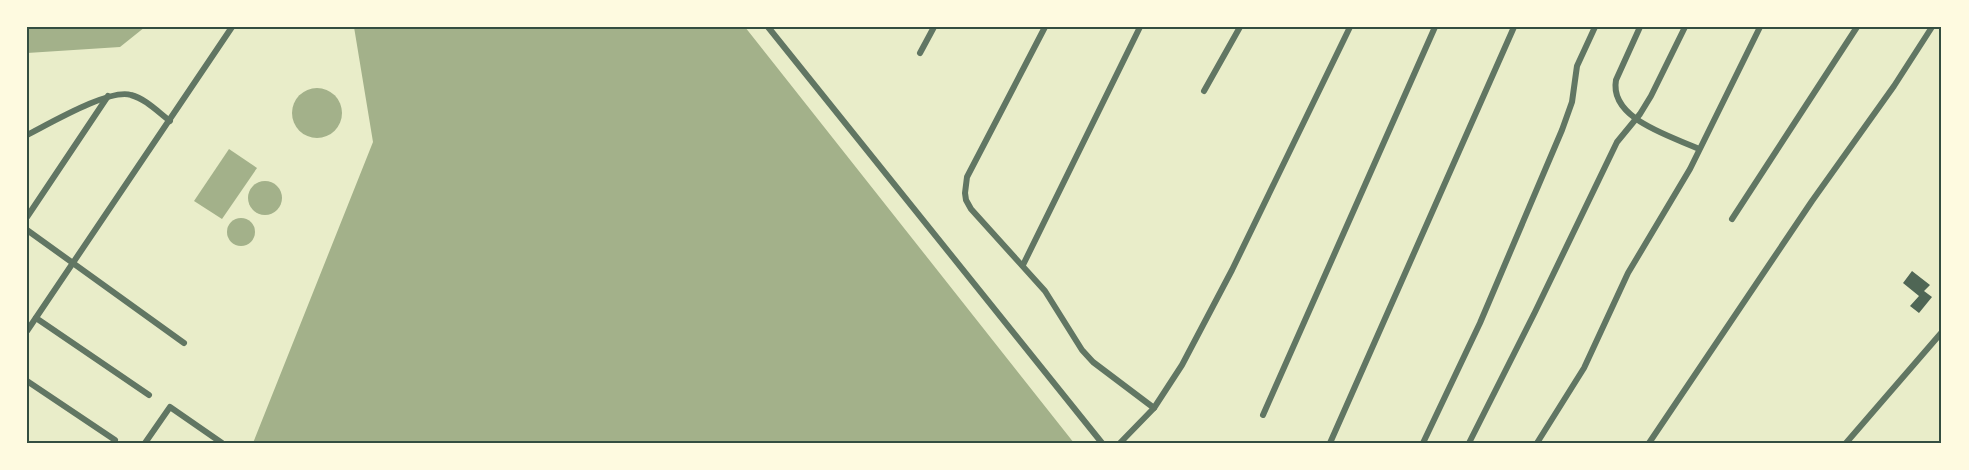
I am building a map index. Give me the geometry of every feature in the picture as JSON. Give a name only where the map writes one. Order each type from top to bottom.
[{"type":"street","points":[[27,331],[232,27]]},
{"type":"street","points":[[768,27],[1102,443]]},
{"type":"street","points":[[920,53],[934,27]]},
{"type":"street","points":[[1045,27],[971,168],[965,185],[966,200],[971,209],[1023,265],[1052,301],[1088,356],[1155,408]]},
{"type":"street","points":[[1023,265],[1140,27]]},
{"type":"street","points":[[1204,91],[1240,27]]},
{"type":"street","points":[[1120,443],[1155,408],[1182,365],[1232,270],[1350,27]]},
{"type":"street","points":[[1263,415],[1435,27]]},
{"type":"street","points":[[1330,443],[1514,27]]},
{"type":"street","points":[[1423,443],[1480,323],[1562,130],[1572,102],[1578,66],[1595,27]]},
{"type":"street","points":[[1640,27],[1615,87],[1621,104],[1636,119],[1700,149]]},
{"type":"street","points":[[1469,443],[1617,142],[1636,119],[1657,85],[1685,27]]},
{"type":"street","points":[[1537,443],[1584,368],[1628,273],[1677,192],[1760,27]]},
{"type":"street","points":[[1732,219],[1857,27]]},
{"type":"street","points":[[1649,443],[1932,27]]},
{"type":"street","points":[[27,135],[108,96],[124,93],[142,100],[170,121]]},
{"type":"street","points":[[27,217],[108,96]]},
{"type":"street","points":[[27,230],[184,344]]},
{"type":"street","points":[[36,318],[149,395]]},
{"type":"street","points":[[1846,443],[1942,332]]},
{"type":"street","points":[[27,381],[115,440]]},
{"type":"street","points":[[145,443],[170,408],[222,443]]},
{"type":"shaded area","points":[[27,27],[145,27],[120,47],[27,53]]},
{"type":"shaded area","points":[[354,27],[745,27],[1074,443],[253,443],[373,142]]},
{"type":"shaded area","points":[[317,88],[331,92],[338,99],[342,113],[338,127],[331,134],[317,138],[303,134],[296,127],[292,113],[296,99],[303,92]]},
{"type":"shaded area","points":[[229,149],[257,168],[222,219],[194,201]]},
{"type":"shaded area","points":[[265,181],[277,186],[282,198],[277,210],[265,215],[253,210],[248,198],[253,186]]},
{"type":"shaded area","points":[[241,218],[251,222],[255,232],[251,242],[241,246],[231,242],[227,232],[231,222]]},
{"type":"building","points":[[1912,271],[1930,285],[1924,291],[1932,297],[1919,313],[1910,306],[1919,296],[1903,283]]}]
